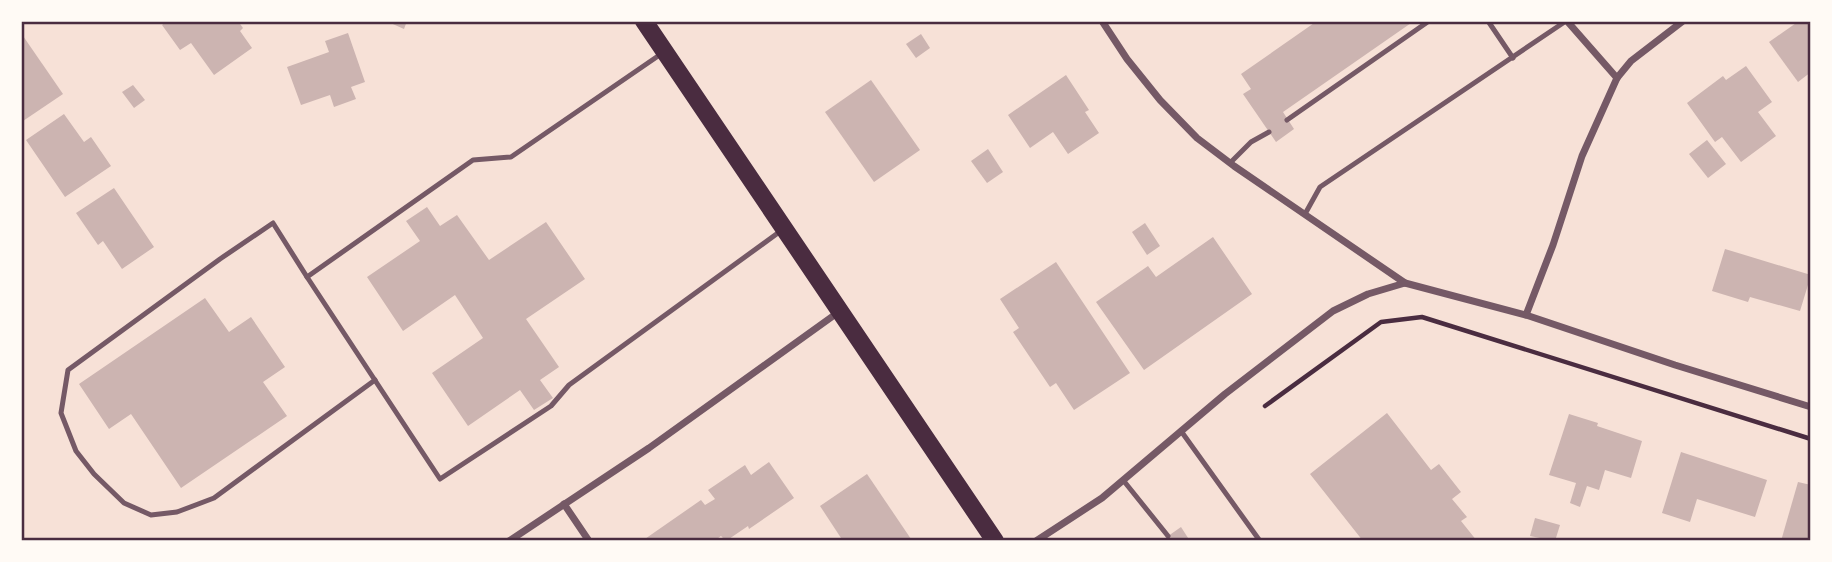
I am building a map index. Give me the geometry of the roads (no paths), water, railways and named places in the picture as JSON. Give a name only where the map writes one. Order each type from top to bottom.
[{"type":"main road","points":[[644,21],[995,541]]},
{"type":"street","points":[[1102,21],[1127,59],[1160,100],[1197,138],[1405,283],[1526,316],[1811,407]]},
{"type":"street","points":[[1566,21],[1617,78]]},
{"type":"street","points":[[1526,316],[1582,156],[1617,78],[1630,61],[1683,21]]},
{"type":"street","points":[[1036,541],[1102,498],[1225,394],[1333,311],[1368,295],[1405,283]]},
{"type":"street","points":[[509,541],[672,432],[841,311]]},
{"type":"street","points":[[564,504],[589,541]]},
{"type":"lane","points":[[1287,120],[1429,21]]},
{"type":"lane","points":[[1488,21],[1513,58]]},
{"type":"lane","points":[[1305,214],[1320,187],[1566,21]]},
{"type":"lane","points":[[307,277],[473,160],[511,158],[664,51]]},
{"type":"lane","points":[[1230,163],[1251,142],[1269,132]]},
{"type":"lane","points":[[375,380],[214,498],[177,512],[151,515],[124,503],[94,474],[76,452],[61,413],[68,370],[273,223],[440,479],[551,406],[569,385],[785,229]]},
{"type":"lane","points":[[1181,431],[1260,541]]},
{"type":"lane","points":[[1123,480],[1168,536]]}]
